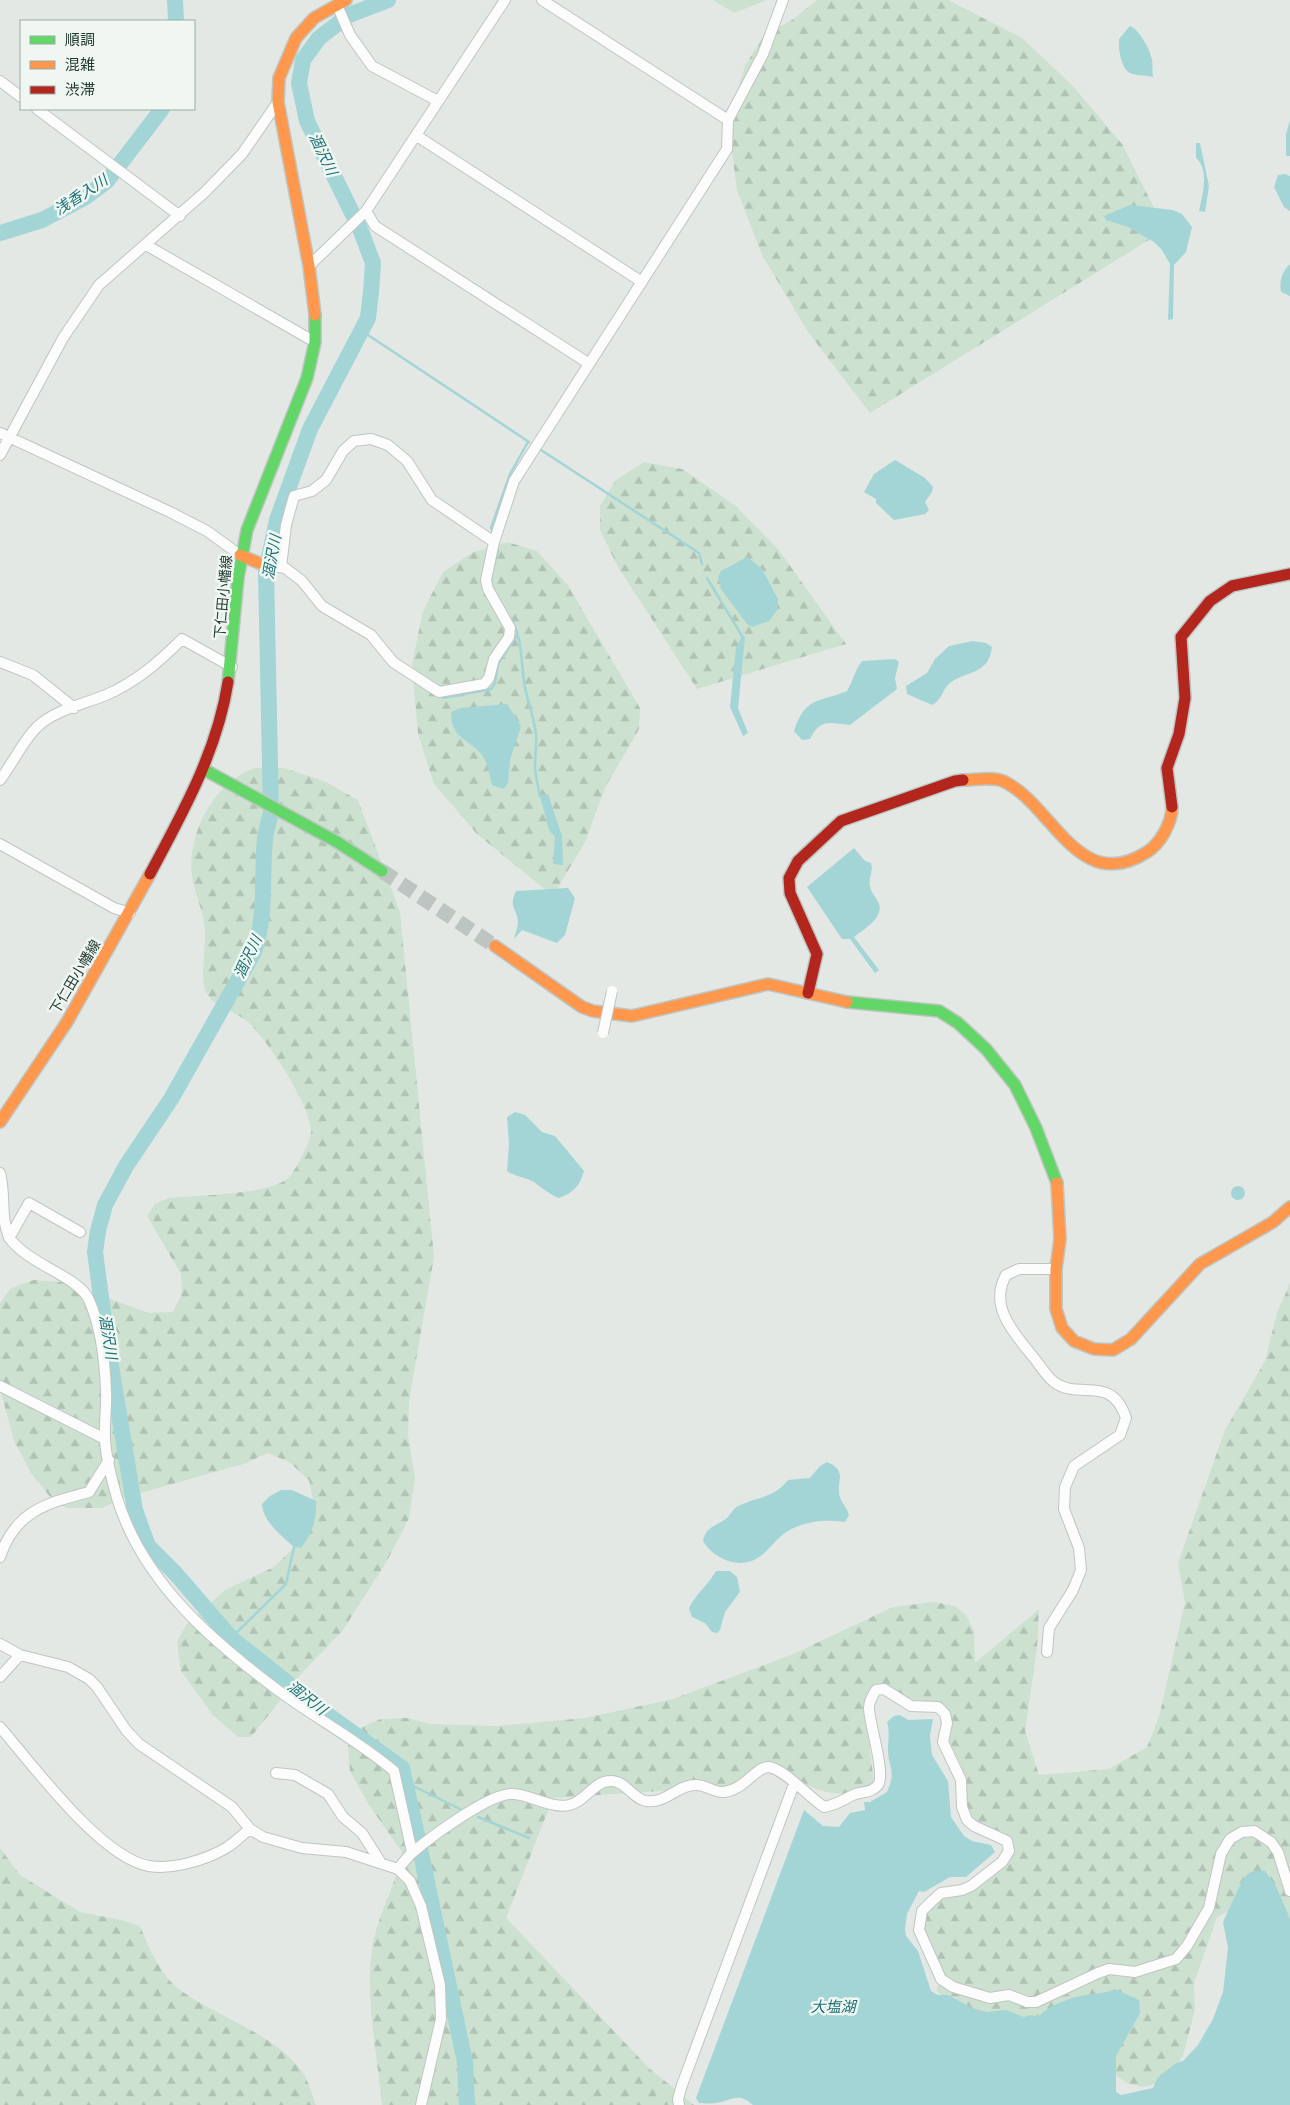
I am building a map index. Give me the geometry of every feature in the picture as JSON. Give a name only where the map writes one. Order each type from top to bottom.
[{"type":"street","points":[[309,266],[365,212],[417,136],[505,0]]},
{"type":"street","points":[[542,0],[728,120]]},
{"type":"street","points":[[5,435],[207,531],[240,555],[259,563],[278,567],[302,581],[322,606],[371,634],[393,662],[439,692],[484,684],[489,678],[494,659],[509,637],[510,628],[488,589],[486,580],[494,542],[514,481],[727,149],[728,120],[763,54],[783,0]]},
{"type":"street","points":[[341,2],[350,35],[372,66],[438,102]]},
{"type":"street","name":"下仁田小幡線","points":[[0,1122],[42,1062],[130,913],[203,770],[220,724],[232,667],[240,555],[247,530],[307,378],[315,342],[315,306],[278,102],[279,78],[296,38],[314,18],[341,2]]},
{"type":"street","points":[[0,81],[20,96]]},
{"type":"street","points":[[0,455],[5,435],[63,338],[99,285],[180,216],[242,154],[278,102]]},
{"type":"street","points":[[38,110],[124,172],[180,216]]},
{"type":"street","points":[[417,136],[642,282]]},
{"type":"street","points":[[365,212],[375,226],[588,363]]},
{"type":"street","points":[[146,244],[315,342]]},
{"type":"street","points":[[278,567],[294,496],[312,491],[326,480],[343,451],[354,441],[371,439],[388,445],[407,461],[432,500],[494,542]]},
{"type":"street","points":[[808,993],[817,954],[790,893],[789,878],[798,861],[841,821],[955,781],[982,778],[1004,781],[1024,796],[1084,857],[1098,862],[1116,864],[1136,859],[1153,848],[1168,825],[1172,810],[1167,768],[1180,734],[1185,698],[1181,662],[1181,638],[1191,622],[1210,601],[1232,586],[1290,574]]},
{"type":"street","points":[[0,780],[11,761],[37,728],[48,718],[108,694],[145,673],[182,639],[232,667]]},
{"type":"street","points":[[0,662],[33,675],[74,708]]},
{"type":"street","points":[[203,770],[337,842],[382,871]]},
{"type":"street","points":[[0,844],[114,908],[130,913]]},
{"type":"street","points":[[495,946],[582,1006],[593,1011],[632,1016],[768,984],[853,1003],[938,1011],[958,1023],[986,1049],[1015,1085],[1036,1128],[1057,1183],[1060,1239],[1056,1269],[1056,1309],[1062,1328],[1074,1341],[1094,1349],[1113,1350],[1131,1339],[1200,1264],[1273,1222],[1290,1207]]},
{"type":"street","points":[[603,1033],[612,990]]},
{"type":"street","points":[[0,1173],[3,1191],[1,1214],[10,1238],[26,1255],[70,1281],[89,1299],[100,1340],[106,1391],[105,1439],[117,1497],[130,1532],[159,1581],[195,1621],[282,1693],[394,1771],[412,1852]]},
{"type":"street","points":[[10,1238],[29,1203],[80,1232]]},
{"type":"street","points":[[1047,1652],[1049,1628],[1073,1590],[1081,1570],[1079,1548],[1064,1508],[1064,1487],[1074,1466],[1120,1435],[1126,1418],[1122,1407],[1115,1397],[1098,1390],[1067,1388],[1054,1382],[1011,1330],[1001,1310],[999,1295],[1006,1275],[1019,1269],[1056,1269]]},
{"type":"street","points":[[0,1386],[105,1439]]},
{"type":"street","points":[[0,1557],[5,1542],[25,1518],[49,1502],[90,1492],[109,1460]]},
{"type":"street","points":[[0,1644],[20,1655],[68,1667],[89,1679],[97,1687],[126,1730],[139,1744],[232,1806],[250,1829],[263,1837],[302,1848],[346,1852],[398,1869],[410,1881],[421,1906],[440,1986],[441,2019],[421,2105]]},
{"type":"street","points":[[0,1677],[20,1655]]},
{"type":"street","points":[[398,1869],[412,1852],[498,1796],[513,1793],[565,1806],[578,1804],[601,1784],[610,1781],[620,1783],[644,1801],[658,1800],[672,1795],[682,1787],[696,1784],[721,1792],[736,1790],[763,1768],[771,1767],[782,1772],[794,1784],[824,1807],[834,1806],[855,1794],[871,1791],[878,1786],[880,1779],[877,1741],[869,1709],[871,1698],[876,1690],[884,1689],[911,1706],[938,1707],[945,1714],[947,1724],[943,1742],[961,1780],[962,1807],[967,1820],[974,1826],[1006,1841],[1009,1851],[1002,1862],[971,1886],[962,1890],[941,1893],[922,1911],[919,1930],[942,1979],[967,1993],[990,1998],[1009,1995],[1027,2002],[1036,2002],[1098,1972],[1109,1969],[1135,1972],[1176,1959],[1187,1946],[1209,1908],[1221,1854],[1230,1839],[1242,1832],[1254,1831],[1271,1842],[1278,1852],[1290,1891]]},
{"type":"street","points":[[0,1727],[76,1815],[105,1843],[127,1859],[148,1866],[161,1867],[197,1860],[226,1848],[250,1829]]},
{"type":"street","points":[[276,1773],[294,1775],[328,1794],[343,1817],[362,1833],[381,1863]]},
{"type":"street","points":[[679,2105],[678,2099],[682,2085],[794,1784]]},
{"type":"green space","points":[[713,0],[767,0],[734,13]]},
{"type":"green space","points":[[817,0],[948,0],[1022,38],[1072,85],[1122,144],[1165,230],[870,413],[808,332],[762,255],[737,190],[728,121],[745,66],[764,35],[792,20]]},
{"type":"green space","points":[[644,462],[682,469],[736,506],[778,549],[846,644],[697,689],[618,567],[600,530],[600,506],[616,480]]},
{"type":"green space","points":[[507,542],[537,551],[567,584],[640,708],[639,729],[605,788],[585,842],[553,896],[477,834],[434,784],[418,734],[412,664],[423,611],[443,572],[474,552]]},
{"type":"green space","points":[[284,768],[324,781],[358,800],[400,912],[434,1257],[409,1401],[408,1435],[415,1478],[409,1518],[387,1561],[343,1630],[301,1674],[251,1737],[238,1737],[213,1715],[181,1671],[177,1642],[186,1625],[225,1590],[274,1567],[308,1534],[315,1509],[309,1480],[289,1462],[268,1453],[246,1463],[127,1497],[102,1508],[67,1508],[51,1498],[31,1473],[14,1441],[0,1389],[0,1303],[11,1288],[34,1280],[62,1282],[149,1313],[173,1312],[182,1294],[181,1274],[147,1216],[155,1204],[168,1198],[264,1188],[287,1179],[299,1163],[309,1140],[311,1129],[303,1103],[296,1089],[278,1059],[251,1025],[210,998],[204,987],[204,924],[192,876],[191,860],[198,829],[205,814],[224,788],[236,777],[250,770]]},
{"type":"green space","points":[[1290,1283],[1290,1960],[1242,1912],[1227,1912],[1217,1917],[1194,1983],[1195,2010],[1183,2055],[1174,2071],[1163,2082],[1143,2087],[1127,2083],[1117,2076],[1106,2065],[1073,2004],[1064,2002],[1023,2027],[958,2012],[936,1990],[944,1975],[931,1941],[924,1929],[927,1910],[943,1896],[967,1892],[1014,1850],[976,1822],[967,1807],[961,1765],[949,1741],[950,1714],[873,1685],[864,1704],[874,1782],[861,1789],[848,1793],[822,1791],[798,1780],[775,1763],[762,1765],[735,1786],[553,1798],[506,1918],[649,2068],[694,2105],[382,2105],[370,2000],[371,1958],[377,1927],[397,1874],[402,1852],[369,1805],[350,1771],[348,1746],[360,1728],[381,1719],[407,1718],[430,1724],[497,1726],[585,1718],[673,1699],[791,1655],[893,1607],[934,1602],[955,1606],[966,1615],[974,1631],[975,1663],[1039,1609],[1037,1648],[1025,1731],[1039,1775],[1109,1769],[1147,1747],[1159,1717],[1185,1602],[1178,1563],[1225,1430],[1265,1361],[1277,1313]]},
{"type":"green space","points":[[0,1848],[20,1875],[80,1912],[121,1920],[140,1926],[156,1961],[173,1984],[195,2000],[278,2047],[303,2073],[316,2105],[0,2105]]},
{"type":"water","points":[[1130,26],[1141,36],[1149,51],[1153,77],[1135,75],[1129,72],[1123,64],[1119,39]]},
{"type":"water","points":[[1290,120],[1290,156],[1286,156],[1286,134]]},
{"type":"water","points":[[1196,143],[1200,143],[1209,186],[1205,212],[1199,211],[1204,176],[1203,169],[1196,158]]},
{"type":"water","points":[[1285,174],[1290,176],[1290,211],[1284,207],[1274,187],[1278,175]]},
{"type":"water","points":[[1130,205],[1173,210],[1182,214],[1192,227],[1186,252],[1174,265],[1173,319],[1168,320],[1170,264],[1162,250],[1154,242],[1128,227],[1106,220],[1104,216]]},
{"type":"water","points":[[1290,264],[1290,296],[1281,292],[1280,284],[1283,273]]},
{"type":"water","points":[[895,460],[925,478],[933,487],[925,502],[929,510],[925,514],[894,520],[876,503],[876,499],[864,492],[874,474]]},
{"type":"water","points":[[747,557],[762,569],[778,599],[777,610],[769,621],[752,627],[747,624],[721,589],[718,577],[721,571]]},
{"type":"water","points":[[742,636],[745,637],[738,708],[748,733],[743,736],[730,707],[736,648]]},
{"type":"water","points":[[973,641],[986,643],[992,647],[990,656],[981,668],[949,684],[938,700],[932,705],[907,694],[906,686],[927,673],[935,659],[949,646]]},
{"type":"water","points":[[895,659],[899,662],[895,678],[897,689],[850,725],[826,723],[814,732],[810,739],[802,740],[794,731],[803,711],[814,702],[847,691],[862,661]]},
{"type":"water","points":[[507,704],[521,726],[510,760],[508,783],[504,789],[492,785],[484,758],[457,733],[452,721],[451,712],[461,708]]},
{"type":"water","points":[[548,794],[562,836],[563,865],[553,864],[555,837],[549,830],[540,796]]},
{"type":"water","points":[[854,848],[865,861],[871,863],[870,886],[880,909],[876,919],[854,937],[879,970],[875,973],[850,939],[842,939],[807,887]]},
{"type":"water","points":[[568,888],[575,898],[565,935],[557,943],[522,930],[514,939],[518,926],[513,905],[516,891]]},
{"type":"water","points":[[515,1112],[525,1115],[542,1132],[555,1136],[584,1171],[578,1185],[568,1194],[559,1198],[531,1180],[507,1171],[509,1145],[507,1117]]},
{"type":"water","points":[[1238,1186],[1243,1188],[1245,1193],[1243,1198],[1238,1200],[1233,1198],[1231,1193],[1233,1188]]},
{"type":"water","points":[[827,1462],[838,1469],[840,1497],[849,1515],[845,1522],[815,1522],[801,1525],[776,1540],[759,1557],[744,1563],[728,1561],[713,1553],[707,1547],[703,1541],[708,1530],[726,1519],[738,1506],[777,1491],[788,1480],[810,1478],[820,1466]]},
{"type":"water","points":[[281,1490],[292,1490],[316,1501],[316,1514],[313,1526],[301,1548],[294,1547],[279,1533],[269,1523],[263,1511],[262,1504],[270,1496]]},
{"type":"water","points":[[716,1571],[730,1571],[737,1577],[740,1592],[725,1612],[720,1630],[717,1633],[712,1632],[705,1623],[692,1617],[689,1608]]},
{"type":"water","name":"大塩湖","points":[[900,1715],[908,1720],[933,1719],[930,1736],[932,1755],[948,1781],[951,1817],[964,1836],[972,1841],[991,1845],[995,1852],[966,1877],[950,1877],[924,1892],[919,1891],[907,1914],[906,1936],[918,1951],[931,1991],[938,1995],[948,1995],[972,2008],[987,2012],[1006,2010],[1024,2017],[1031,2015],[1038,2017],[1066,2000],[1115,1989],[1139,2000],[1140,2013],[1116,2056],[1116,2092],[1121,2095],[1153,2088],[1158,2077],[1176,2063],[1183,2061],[1198,2045],[1213,2019],[1223,1992],[1228,1948],[1223,1922],[1242,1881],[1249,1873],[1258,1870],[1265,1871],[1276,1886],[1290,1919],[1290,2105],[753,2105],[743,2098],[713,2103],[699,2103],[696,2098],[804,1810],[823,1826],[839,1827],[850,1813],[865,1810],[864,1802],[870,1802],[887,1792],[892,1774],[888,1756],[889,1733],[887,1722],[894,1716]]},
{"type":"waterway","name":"浅香入川","points":[[175,0],[176,20]]},
{"type":"waterway","name":"涸沢川","points":[[388,0],[349,15],[319,38],[303,60],[299,83],[307,121],[361,231],[373,263],[368,318],[310,429],[277,520],[266,571],[271,813],[265,839],[262,910],[258,938],[254,952],[171,1099],[126,1166],[105,1205],[95,1252],[107,1342],[135,1510],[148,1546],[176,1574],[231,1638],[325,1713],[402,1768],[418,1839]]},
{"type":"waterway","name":"浅香入川","points":[[0,233],[42,220],[84,198],[107,181],[161,110]]},
{"type":"waterway","points":[[362,331],[529,442]]},
{"type":"waterway","points":[[493,533],[491,528],[510,474],[528,442]]},
{"type":"waterway","points":[[541,450],[699,553],[702,564]]},
{"type":"waterway","points":[[494,565],[498,551]]},
{"type":"waterway","points":[[491,585],[492,573]]},
{"type":"waterway","points":[[707,578],[742,636]]},
{"type":"waterway","points":[[510,618],[519,640],[525,688],[535,727],[535,769],[540,796]]},
{"type":"waterway","points":[[443,698],[491,689],[495,683],[498,664],[516,636]]},
{"type":"waterway","points":[[231,1638],[286,1584],[294,1547]]},
{"type":"waterway","points":[[405,1782],[460,1809]]},
{"type":"waterway","points":[[478,1817],[529,1838]]},
{"type":"waterway","name":"涸沢川","points":[[420,1849],[465,2062],[467,2105]]},
{"type":"tunnel","points":[[382,871],[495,946]]},
{"type":"traffic: fast","points":[[228,682],[238,578],[247,530],[307,378],[315,342],[315,315]]},
{"type":"traffic: fast","points":[[203,769],[337,842],[382,871]]},
{"type":"traffic: fast","points":[[847,1002],[939,1011],[958,1023],[986,1049],[1015,1085],[1036,1128],[1057,1183]]},
{"type":"traffic: slow","points":[[315,315],[309,266],[278,102],[279,78],[296,38],[314,18],[346,0]]},
{"type":"traffic: slow","points":[[240,555],[259,563]]},
{"type":"traffic: slow","points":[[963,780],[990,779],[1005,782],[1038,809],[1068,842],[1085,856],[1103,863],[1123,863],[1152,848],[1168,826],[1172,807]]},
{"type":"traffic: slow","points":[[0,1122],[67,1022],[150,874]]},
{"type":"traffic: slow","points":[[495,946],[582,1007],[593,1011],[632,1016],[768,984],[847,1002]]},
{"type":"traffic: slow","points":[[1057,1183],[1060,1239],[1056,1269],[1056,1309],[1062,1328],[1074,1341],[1094,1349],[1113,1350],[1131,1339],[1200,1264],[1273,1222],[1290,1207]]},
{"type":"traffic: jam","points":[[1172,807],[1167,768],[1179,734],[1185,698],[1181,637],[1210,601],[1232,586],[1290,574]]},
{"type":"traffic: jam","points":[[150,874],[186,804],[207,757],[216,733],[228,682]]},
{"type":"traffic: jam","points":[[808,993],[817,954],[790,893],[789,878],[798,861],[841,821],[955,781],[963,780]]}]
